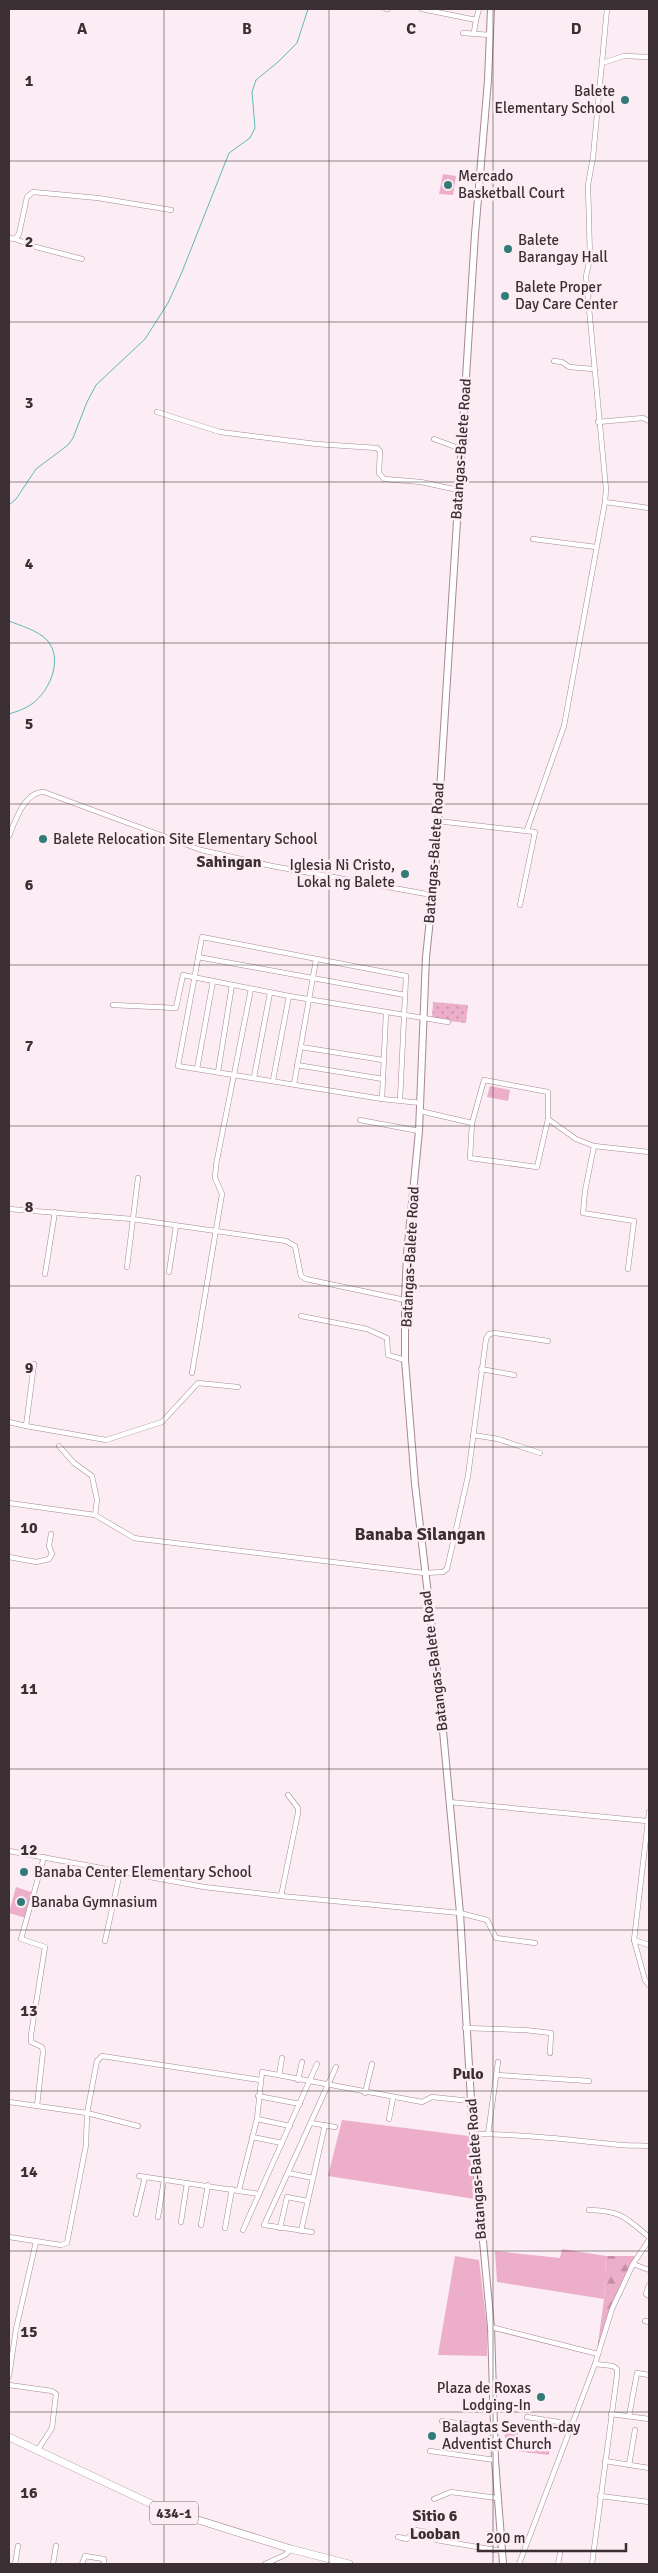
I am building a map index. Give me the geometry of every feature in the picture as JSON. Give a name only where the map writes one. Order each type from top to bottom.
[{"type":"main road","name":"Batangas-Balete Road","points":[[491,9],[432,895],[426,957],[421,1103],[404,1300],[405,1360],[424,1573],[439,1688],[460,1913],[465,2028],[491,2327],[495,2460],[503,2564]]},
{"type":"main road","name":"434-1","points":[[9,2437],[160,2508],[291,2549],[349,2564]]},
{"type":"street","points":[[422,9],[476,20]]},
{"type":"street","points":[[474,32],[479,9]]},
{"type":"street","points":[[527,830],[564,726],[586,615],[605,502],[586,276],[590,258],[588,186],[607,9]]},
{"type":"street","points":[[463,33],[474,32],[490,35]]},
{"type":"street","points":[[602,63],[624,56],[649,57]]},
{"type":"street","points":[[15,239],[19,234],[27,197],[33,192],[98,198],[171,210]]},
{"type":"street","points":[[9,238],[82,259]]},
{"type":"street","points":[[554,362],[562,362],[568,367],[593,369]]},
{"type":"street","points":[[157,412],[220,432],[316,444],[377,448],[380,451],[379,473],[384,479],[421,482],[458,490]]},
{"type":"street","points":[[598,422],[643,418],[649,421]]},
{"type":"street","points":[[434,440],[461,449]]},
{"type":"street","points":[[605,502],[649,508]]},
{"type":"street","points":[[533,539],[596,547]]},
{"type":"street","points":[[9,836],[30,797],[44,792],[201,850],[272,866],[432,895]]},
{"type":"street","points":[[437,822],[536,832],[520,905]]},
{"type":"street","points":[[400,1100],[406,976],[202,937],[178,1066],[382,1099],[421,1103]]},
{"type":"street","points":[[198,957],[405,996]]},
{"type":"street","points":[[294,1084],[316,960]]},
{"type":"street","points":[[113,1005],[176,1008],[182,975],[270,993],[448,1022]]},
{"type":"street","points":[[198,1069],[214,981]]},
{"type":"street","points":[[218,1072],[232,985]]},
{"type":"street","points":[[192,1373],[214,1231],[222,1194],[216,1178],[216,1165],[251,989]]},
{"type":"street","points":[[254,1078],[270,993]]},
{"type":"street","points":[[273,1080],[288,996]]},
{"type":"street","points":[[382,1099],[386,1013]]},
{"type":"street","points":[[301,1047],[384,1060]]},
{"type":"street","points":[[297,1066],[383,1080]]},
{"type":"street","points":[[484,1080],[548,1092],[548,1119],[537,1167],[470,1158],[472,1123],[484,1080]]},
{"type":"street","points":[[420,1111],[472,1123]]},
{"type":"street","points":[[548,1119],[576,1139],[594,1146],[649,1152]]},
{"type":"street","points":[[360,1120],[419,1131]]},
{"type":"street","points":[[594,1146],[585,1191],[583,1213],[634,1220],[628,1269]]},
{"type":"street","points":[[127,1267],[138,1178]]},
{"type":"street","points":[[9,1209],[132,1219],[293,1243],[300,1276],[306,1279],[404,1300]]},
{"type":"street","points":[[45,1274],[55,1212]]},
{"type":"street","points":[[168,1272],[176,1226]]},
{"type":"street","points":[[300,1316],[366,1329],[387,1338],[388,1355],[405,1360]]},
{"type":"street","points":[[9,1503],[95,1515],[134,1538],[424,1573],[443,1572],[447,1569],[464,1493],[486,1339],[489,1334],[548,1341]]},
{"type":"street","points":[[26,1426],[34,1364]]},
{"type":"street","points":[[481,1369],[514,1374]]},
{"type":"street","points":[[9,1422],[106,1440],[158,1424],[198,1383],[238,1387]]},
{"type":"street","points":[[473,1435],[498,1439],[540,1454]]},
{"type":"street","points":[[60,1446],[74,1463],[92,1476],[97,1500],[95,1515]]},
{"type":"street","points":[[9,1557],[36,1562],[49,1559],[52,1554],[49,1546],[51,1534]]},
{"type":"street","points":[[281,1896],[298,1813],[298,1808],[288,1795]]},
{"type":"street","points":[[449,1802],[648,1821]]},
{"type":"street","points":[[649,1812],[634,1940],[645,1980],[649,1985]]},
{"type":"street","points":[[9,1851],[204,1887],[460,1913],[487,1920],[494,1936],[501,1940],[535,1943]]},
{"type":"street","points":[[37,2106],[43,2052],[42,2047],[31,2042],[31,2035],[45,1947],[20,1939],[44,1857]]},
{"type":"street","points":[[105,1941],[120,1872]]},
{"type":"street","points":[[634,1940],[649,1945]]},
{"type":"street","points":[[642,1966],[649,1966]]},
{"type":"street","points":[[465,2028],[551,2033],[550,2053]]},
{"type":"street","points":[[9,2236],[62,2245],[67,2242],[86,2145],[87,2113],[97,2062],[102,2056],[260,2080]]},
{"type":"street","points":[[279,2075],[282,2058]]},
{"type":"street","points":[[298,2080],[302,2062]]},
{"type":"street","points":[[488,2134],[498,2062]]},
{"type":"street","points":[[243,2230],[317,2064]]},
{"type":"street","points":[[365,2093],[372,2064]]},
{"type":"street","points":[[312,2232],[264,2225],[336,2068]]},
{"type":"street","points":[[239,2190],[257,2119],[262,2072],[393,2098],[422,2102],[432,2096],[471,2101]]},
{"type":"street","points":[[497,2075],[589,2081]]},
{"type":"street","points":[[258,2096],[300,2104]]},
{"type":"street","points":[[389,2119],[393,2098]]},
{"type":"street","points":[[9,2102],[87,2113],[138,2126]]},
{"type":"street","points":[[257,2119],[290,2126]]},
{"type":"street","points":[[311,2123],[335,2127]]},
{"type":"street","points":[[301,2231],[325,2125]]},
{"type":"street","points":[[473,2134],[580,2139],[624,2146],[649,2146]]},
{"type":"street","points":[[252,2137],[282,2143]]},
{"type":"street","points":[[288,2173],[313,2178]]},
{"type":"street","points":[[139,2176],[232,2188],[259,2194]]},
{"type":"street","points":[[136,2214],[145,2177]]},
{"type":"street","points":[[158,2216],[164,2180]]},
{"type":"street","points":[[181,2222],[187,2183]]},
{"type":"street","points":[[201,2224],[208,2185]]},
{"type":"street","points":[[226,2228],[232,2188]]},
{"type":"street","points":[[280,2228],[287,2197],[308,2201]]},
{"type":"street","points":[[519,2564],[595,2364],[612,2309],[649,2238],[623,2215],[611,2211],[589,2210]]},
{"type":"street","points":[[9,2376],[16,2329],[36,2242]]},
{"type":"street","points":[[634,2264],[649,2270]]},
{"type":"street","points":[[649,2285],[646,2294],[649,2296]]},
{"type":"street","points":[[491,2327],[598,2354]]},
{"type":"street","points":[[592,2564],[617,2369],[613,2366],[595,2364]]},
{"type":"street","points":[[629,2416],[637,2373],[649,2375]]},
{"type":"street","points":[[9,2385],[52,2391],[57,2396],[52,2428],[37,2451]]},
{"type":"street","points":[[611,2414],[649,2419]]},
{"type":"street","points":[[527,2417],[571,2424]]},
{"type":"street","points":[[442,2421],[494,2428]]},
{"type":"street","points":[[630,2465],[635,2430]]},
{"type":"street","points":[[430,2452],[495,2460]]},
{"type":"street","points":[[605,2461],[649,2468]]},
{"type":"street","points":[[434,2499],[451,2492],[497,2498]]},
{"type":"street","points":[[600,2496],[649,2502]]},
{"type":"street","points":[[398,2537],[407,2539],[415,2530],[433,2534],[436,2540],[501,2551]]},
{"type":"street","points":[[15,2564],[18,2546]]},
{"type":"street","points":[[54,2564],[56,2546]]},
{"type":"street","points":[[265,2564],[285,2555],[291,2549]]},
{"type":"street","points":[[558,2564],[560,2554]]},
{"type":"street","points":[[82,2564],[85,2556],[104,2559],[104,2564]]},
{"type":"green space","name":"Mercado Basketball Court","points":[[443,174],[456,176],[453,195],[439,194]]},
{"type":"green space","points":[[433,1002],[468,1005],[466,1023],[432,1019]]},
{"type":"green space","points":[[490,1086],[510,1090],[508,1101],[487,1097]]},
{"type":"green space","name":"Banaba Gymnasium","points":[[16,1887],[34,1893],[26,1918],[9,1913]]},
{"type":"green space","points":[[342,2120],[469,2136],[475,2199],[328,2176]]},
{"type":"green space","points":[[562,2249],[606,2256],[604,2299],[497,2282],[495,2251],[560,2258]]},
{"type":"green space","points":[[455,2256],[479,2260],[487,2328],[487,2356],[438,2355]]},
{"type":"green space","points":[[606,2256],[635,2256],[610,2309],[597,2351],[604,2299]]},
{"type":"green space","points":[[504,2426],[519,2428],[517,2439],[551,2444],[549,2455],[506,2450]]},
{"type":"waterway","points":[[9,505],[16,499],[36,469],[68,445],[73,438],[96,385],[145,339],[168,303],[229,153],[250,138],[255,128],[252,92],[256,80],[297,43],[308,9]]},
{"type":"waterway","points":[[9,621],[29,629],[47,640],[52,648],[54,657],[52,677],[42,695],[27,707],[9,714]]},
{"type":"place","name":"Balete Elementary School","points":[[625,100]]},
{"type":"place","name":"Mercado Basketball Court","points":[[448,185]]},
{"type":"place","name":"Balete Barangay Hall","points":[[508,249]]},
{"type":"place","name":"Balete Proper Day Care Center","points":[[505,296]]},
{"type":"place","name":"Balete Relocation Site Elementary School","points":[[43,839]]},
{"type":"place","name":"Iglesia Ni Cristo, Lokal ng Balete","points":[[405,874]]},
{"type":"place","name":"Banaba Center Elementary School","points":[[24,1872]]},
{"type":"place","name":"Banaba Gymnasium","points":[[21,1902]]},
{"type":"place","name":"Plaza de Roxas Lodging-In","points":[[541,2397]]},
{"type":"place","name":"Balagtas Seventh-day Adventist Church","points":[[432,2436]]},
{"type":"district","name":"Sahingan","points":[[229,862]]},
{"type":"district","name":"Banaba Silangan","points":[[420,1534]]},
{"type":"district","name":"Pulo","points":[[468,2074]]},
{"type":"district","name":"Sitio 6 Looban","points":[[435,2525]]}]
